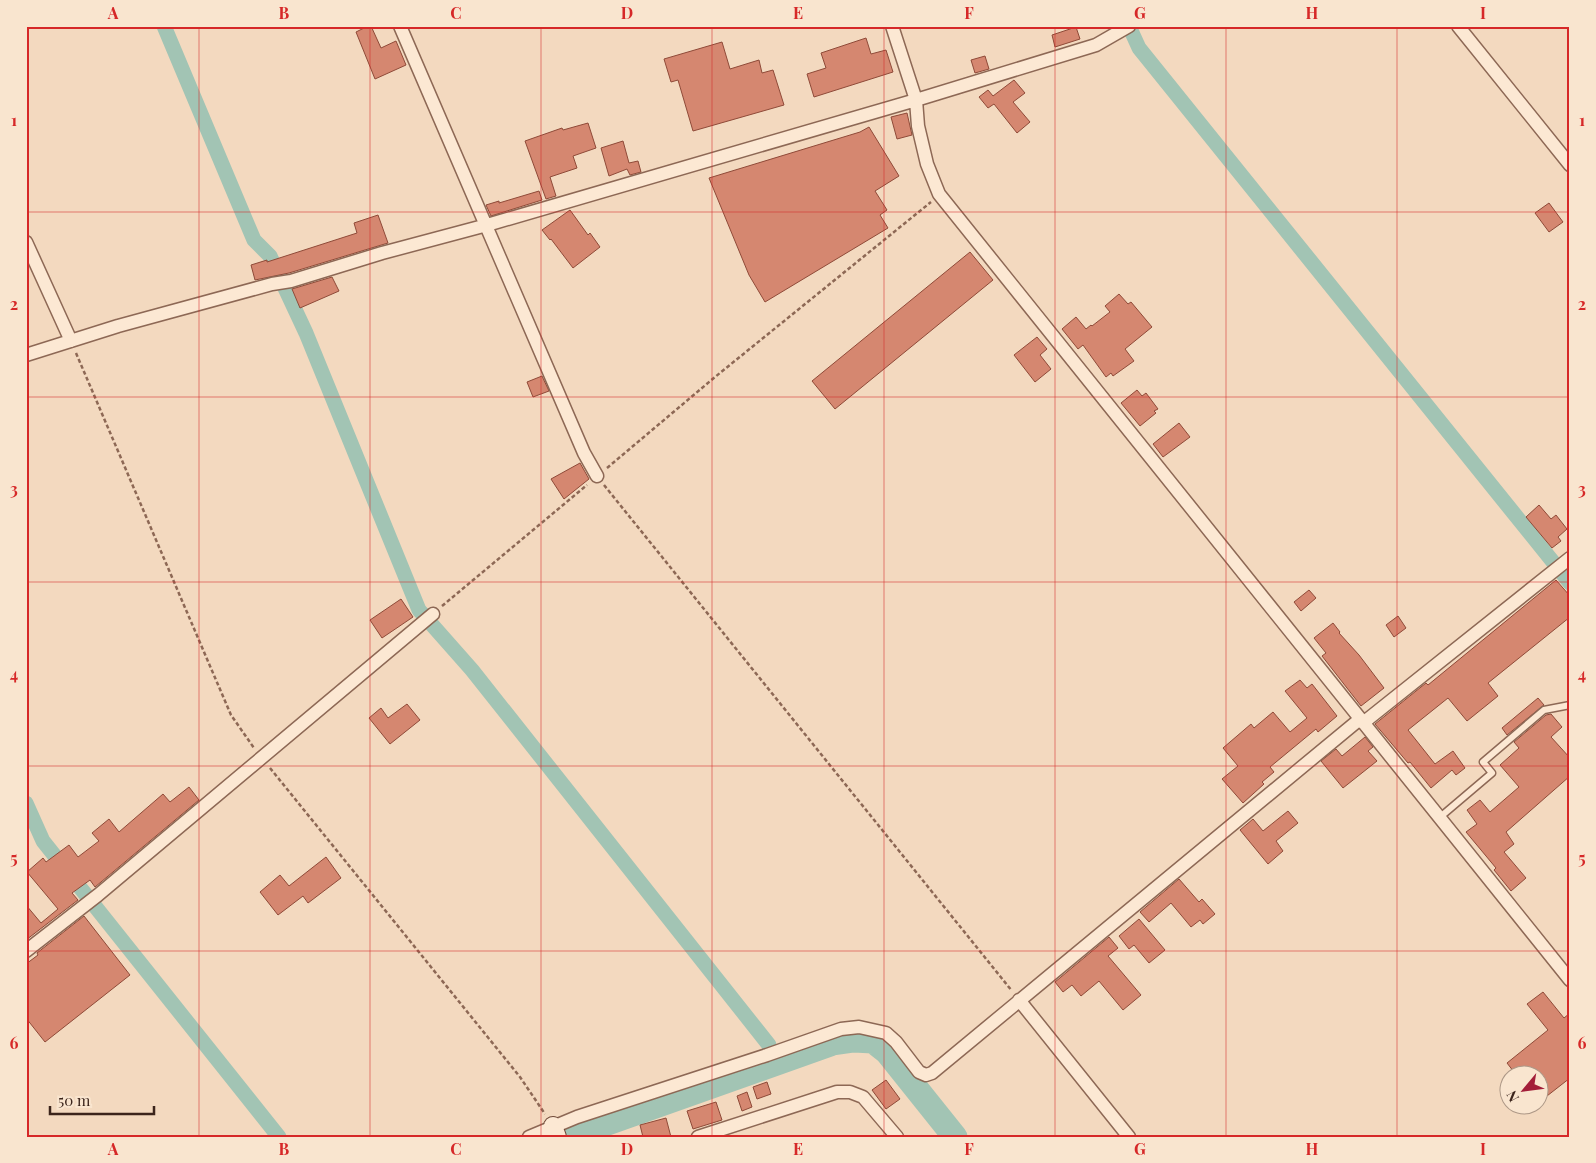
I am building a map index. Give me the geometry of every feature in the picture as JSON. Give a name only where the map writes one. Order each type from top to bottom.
[{"type":"street","points":[[400,26],[584,453],[597,476]]},
{"type":"street","points":[[892,26],[916,100],[927,164],[939,194],[1570,980]]},
{"type":"street","points":[[1458,26],[1570,165]]},
{"type":"street","points":[[26,355],[272,284],[291,281],[382,253],[487,225],[916,100],[1096,45],[1125,29]]},
{"type":"street","points":[[26,242],[71,341]]},
{"type":"street","points":[[529,1137],[555,1132],[841,1028],[859,1027],[886,1033],[896,1042],[919,1072],[926,1075],[932,1073],[1188,861],[1361,721],[1562,565]]},
{"type":"street","points":[[26,952],[98,895],[433,614]]},
{"type":"street","points":[[1019,1000],[1129,1137]]},
{"type":"street","points":[[701,1136],[837,1092],[850,1092],[863,1098],[896,1137]]},
{"type":"lane","points":[[1439,818],[1492,772],[1483,762],[1544,710],[1570,705]]},
{"type":"path","points":[[433,614],[939,194]]},
{"type":"path","points":[[71,341],[231,715],[261,757],[520,1077],[555,1132]]},
{"type":"path","points":[[597,476],[1019,1000]]},
{"type":"building","points":[[371,26],[381,48],[396,41],[406,65],[375,79],[356,32]]},
{"type":"building","points":[[1076,27],[1080,39],[1055,47],[1052,35]]},
{"type":"building","points":[[866,38],[871,54],[886,50],[893,72],[814,97],[807,74],[826,68],[821,53]]},
{"type":"building","points":[[722,42],[730,69],[759,60],[762,73],[773,70],[784,105],[693,131],[678,80],[671,82],[664,59]]},
{"type":"building","points":[[985,56],[989,69],[975,73],[971,60]]},
{"type":"building","points":[[1014,80],[1025,93],[1013,102],[1030,122],[1017,133],[994,104],[988,108],[979,97],[988,90],[993,96]]},
{"type":"building","points":[[907,113],[912,135],[897,139],[891,117]]},
{"type":"building","points":[[588,123],[596,148],[573,156],[577,168],[550,177],[556,196],[546,199],[525,141],[562,128],[563,130]]},
{"type":"building","points":[[869,127],[899,176],[875,191],[887,210],[880,215],[888,228],[765,302],[749,275],[709,178],[860,132]]},
{"type":"building","points":[[623,141],[629,163],[638,161],[641,172],[630,175],[627,169],[609,176],[601,148]]},
{"type":"building","points":[[539,191],[542,200],[491,216],[486,205],[499,201],[499,203]]},
{"type":"building","points":[[1549,203],[1563,222],[1549,232],[1535,213]]},
{"type":"building","points":[[570,210],[588,235],[590,233],[600,247],[573,268],[542,230]]},
{"type":"building","points":[[378,215],[388,243],[289,273],[255,280],[251,265],[267,260],[267,262],[357,233],[354,223]]},
{"type":"building","points":[[970,252],[993,280],[835,409],[812,381]]},
{"type":"building","points":[[332,277],[339,291],[300,308],[292,289]]},
{"type":"building","points":[[1119,294],[1128,304],[1131,302],[1152,327],[1125,349],[1134,361],[1113,376],[1111,373],[1106,377],[1083,345],[1078,349],[1062,329],[1076,317],[1086,329],[1092,326],[1110,312],[1105,306]]},
{"type":"building","points":[[1037,337],[1047,349],[1040,355],[1051,369],[1035,382],[1014,355]]},
{"type":"building","points":[[542,376],[549,391],[533,397],[527,382]]},
{"type":"building","points":[[1137,390],[1142,396],[1146,393],[1158,409],[1154,411],[1156,413],[1140,426],[1121,403]]},
{"type":"building","points":[[1179,423],[1190,437],[1163,457],[1153,444]]},
{"type":"building","points":[[580,463],[589,479],[564,499],[551,479]]},
{"type":"building","points":[[1539,505],[1551,519],[1556,515],[1567,529],[1558,537],[1561,541],[1552,548],[1526,517]]},
{"type":"building","points":[[1556,580],[1570,596],[1570,617],[1488,683],[1498,696],[1467,721],[1448,698],[1408,730],[1435,764],[1453,751],[1465,768],[1456,775],[1452,770],[1431,788],[1375,724],[1426,683],[1428,685]]},
{"type":"building","points":[[1309,590],[1316,598],[1301,611],[1294,602]]},
{"type":"building","points":[[401,599],[413,617],[382,638],[370,620]]},
{"type":"building","points":[[1398,616],[1406,628],[1394,637],[1386,625]]},
{"type":"building","points":[[1333,623],[1384,688],[1361,706],[1322,656],[1326,653],[1314,638]]},
{"type":"building","points":[[1300,680],[1307,688],[1312,684],[1337,716],[1318,732],[1316,729],[1270,767],[1274,772],[1243,803],[1222,779],[1238,766],[1223,748],[1251,724],[1254,728],[1273,712],[1290,732],[1307,718],[1285,691]]},
{"type":"building","points":[[1538,698],[1544,705],[1507,735],[1502,728]]},
{"type":"building","points":[[407,704],[420,720],[390,744],[369,718],[381,708],[388,718]]},
{"type":"building","points":[[1551,714],[1562,727],[1551,737],[1570,758],[1570,776],[1506,832],[1514,844],[1504,852],[1526,878],[1511,891],[1494,870],[1496,868],[1466,832],[1477,824],[1467,810],[1480,800],[1490,812],[1519,787],[1500,765],[1519,748],[1514,742],[1546,715]]},
{"type":"building","points":[[1365,737],[1373,747],[1368,751],[1377,761],[1343,788],[1321,761],[1336,749],[1342,756]]},
{"type":"building","points":[[189,787],[199,800],[95,887],[90,880],[72,893],[78,900],[26,940],[26,905],[41,923],[58,909],[27,872],[43,858],[46,862],[69,845],[78,857],[99,841],[92,833],[109,819],[119,832],[163,794],[170,802]]},
{"type":"building","points":[[1288,811],[1298,823],[1276,841],[1283,851],[1268,864],[1240,830],[1253,819],[1263,831]]},
{"type":"building","points":[[326,857],[341,878],[308,903],[303,896],[278,915],[260,892],[280,875],[289,886]]},
{"type":"building","points":[[1179,879],[1199,902],[1202,899],[1215,914],[1203,924],[1200,920],[1191,927],[1171,903],[1149,922],[1140,912]]},
{"type":"building","points":[[84,916],[130,975],[45,1042],[26,1018],[26,964]]},
{"type":"building","points":[[1139,919],[1165,950],[1149,963],[1134,945],[1129,949],[1119,936]]},
{"type":"building","points":[[1109,937],[1118,948],[1108,956],[1141,995],[1123,1010],[1099,981],[1081,996],[1072,985],[1063,992],[1055,982]]},
{"type":"building","points":[[1543,992],[1564,1018],[1570,1013],[1570,1078],[1548,1095],[1548,1066],[1509,1066],[1507,1063],[1548,1030],[1527,1004]]},
{"type":"building","points":[[886,1080],[900,1099],[886,1109],[872,1090]]},
{"type":"building","points":[[767,1082],[771,1094],[757,1099],[753,1087]]},
{"type":"building","points":[[747,1092],[752,1107],[742,1111],[737,1096]]},
{"type":"building","points":[[716,1102],[722,1120],[693,1129],[687,1111]]},
{"type":"building","points":[[666,1118],[671,1137],[643,1137],[640,1125]]},
{"type":"waterway","points":[[164,26],[254,240],[270,256],[306,333],[419,610],[472,670],[769,1045]]},
{"type":"waterway","points":[[1129,26],[1139,48],[1570,583]]},
{"type":"waterway","points":[[26,803],[43,841],[279,1137]]},
{"type":"waterway","points":[[568,1137],[833,1043],[854,1040],[873,1041],[887,1052],[955,1137]]}]
